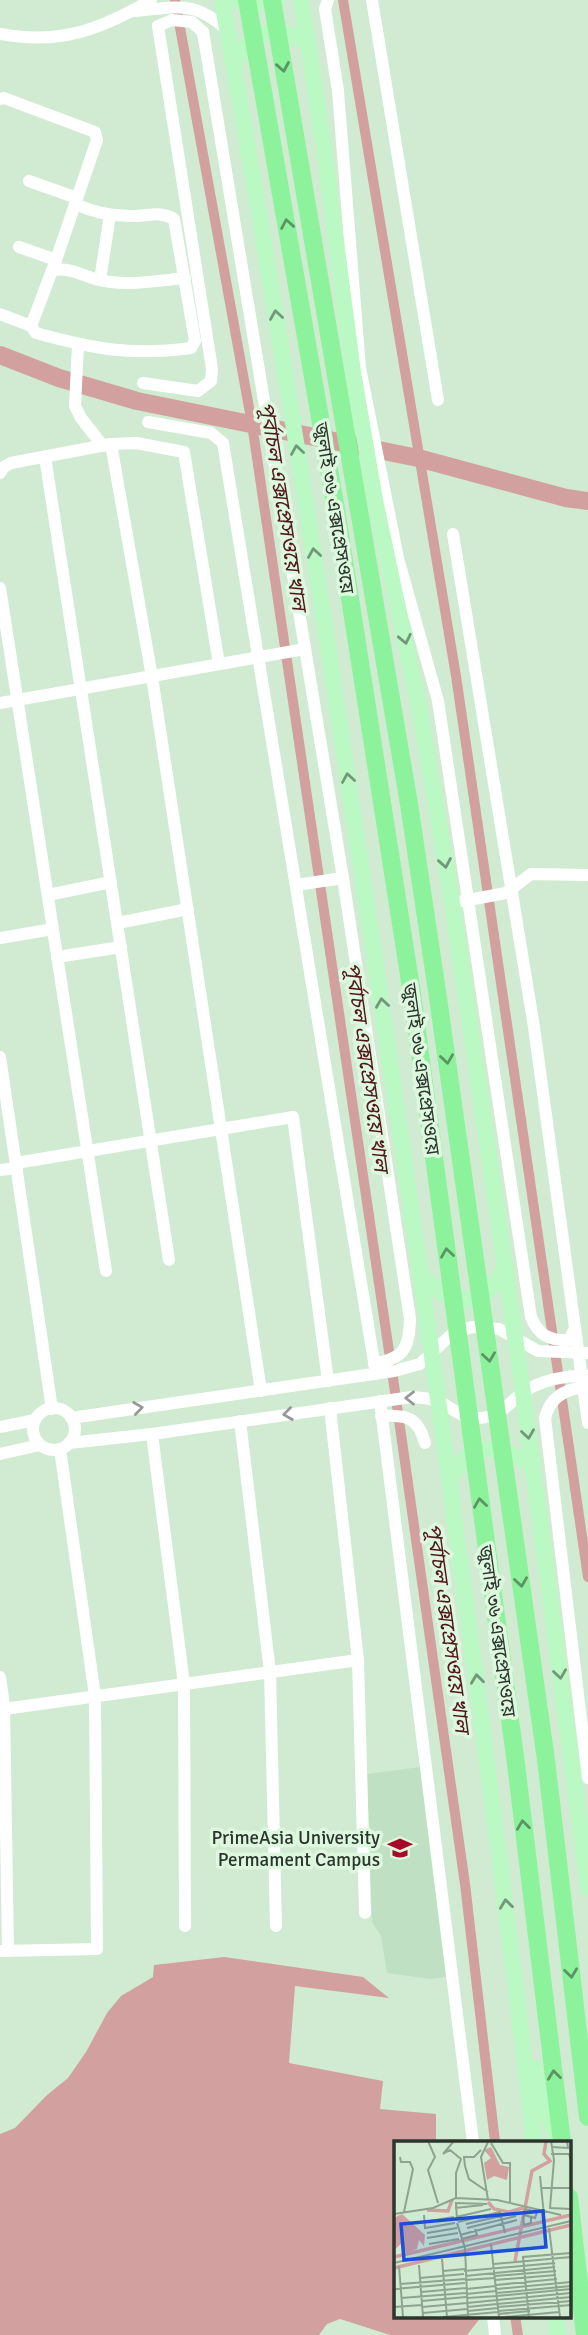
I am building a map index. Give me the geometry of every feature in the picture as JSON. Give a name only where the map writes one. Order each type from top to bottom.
[{"type":"highway","name":"জুলাই ৩৬ এক্সপ্রেসওয়ে","points":[[247,0],[336,509],[412,994],[516,1764],[560,2141]]},
{"type":"highway","name":"জুলাই ৩৬ এক্সপ্রেসওয়ে","points":[[272,0],[409,804],[438,991],[546,1760],[588,2117]]},
{"type":"highway","points":[[570,2206],[585,2335]]},
{"type":"main road","points":[[222,0],[308,517],[422,1276],[467,1595],[534,2141]]},
{"type":"main road","points":[[236,0],[253,5],[278,0]]},
{"type":"main road","points":[[301,0],[357,370],[380,498],[419,707],[464,901],[489,1148],[588,1888]]},
{"type":"main road","points":[[234,64],[244,45],[259,33],[289,33],[308,43]]},
{"type":"main road","points":[[422,1276],[449,1298],[465,1299],[489,1290],[505,1266]]},
{"type":"main road","points":[[450,1479],[464,1458],[484,1449],[511,1452],[533,1466]]},
{"type":"main road","points":[[509,1934],[516,1944],[522,1966],[537,2081],[548,2118],[559,2141]]},
{"type":"street","points":[[328,0],[325,9],[338,91],[357,370]]},
{"type":"street","points":[[372,0],[438,400]]},
{"type":"street","points":[[0,34],[24,39],[52,38],[84,31],[153,5],[181,5],[205,11],[228,31]]},
{"type":"street","points":[[143,383],[198,391],[211,381],[212,369],[158,26],[164,22],[183,19],[192,22],[203,32],[267,396]]},
{"type":"street","points":[[203,32],[343,878],[410,1319],[410,1339],[404,1352],[375,1369]]},
{"type":"street","points":[[0,99],[4,97],[95,132],[97,140],[31,326]]},
{"type":"street","points":[[0,314],[31,326],[36,333],[78,345],[122,352],[159,353],[191,348],[195,341],[174,219],[161,213],[110,215],[29,181]]},
{"type":"street","points":[[100,280],[110,215]]},
{"type":"street","points":[[19,247],[60,268],[100,280],[124,283],[186,278]]},
{"type":"street","points":[[78,345],[75,406],[81,418],[107,445],[152,677],[261,1391]]},
{"type":"street","points":[[148,422],[211,433],[223,443],[375,1369]]},
{"type":"street","points":[[0,473],[11,463],[107,445],[136,443],[184,452],[219,664]]},
{"type":"street","points":[[46,457],[169,1260]]},
{"type":"street","points":[[453,534],[575,1328],[583,1353],[588,1423]]},
{"type":"street","points":[[0,588],[10,701]]},
{"type":"street","points":[[0,625],[10,701],[48,895],[106,1271]]},
{"type":"street","points":[[10,701],[305,649]]},
{"type":"street","points":[[575,1328],[569,1340],[548,1338],[534,1325],[531,1317],[464,901],[510,892],[531,874],[588,875]]},
{"type":"street","points":[[296,885],[343,878]]},
{"type":"street","points":[[48,895],[111,882]]},
{"type":"street","points":[[118,923],[187,909]]},
{"type":"street","points":[[0,938],[53,929]]},
{"type":"street","points":[[57,957],[121,947]]},
{"type":"street","points":[[0,1057],[52,1409]]},
{"type":"street","points":[[0,1170],[87,1151],[293,1117],[328,1381]]},
{"type":"street","points":[[71,1418],[328,1381],[375,1369],[409,1368],[420,1364],[453,1334],[472,1327],[499,1329],[538,1351],[583,1353]]},
{"type":"street","points":[[0,1677],[4,1709],[4,1951],[97,1949],[96,1696],[65,1446],[74,1428],[71,1418],[63,1411],[52,1409],[42,1412],[35,1420],[33,1431],[40,1445],[50,1450],[65,1446],[412,1397],[440,1402],[460,1414],[477,1418],[508,1408],[523,1392],[553,1380],[584,1380]]},
{"type":"street","points":[[584,1380],[554,1399],[544,1419],[588,1777]]},
{"type":"street","points":[[380,1401],[473,2141]]},
{"type":"street","points":[[330,1408],[358,1660],[365,1913]]},
{"type":"street","points":[[381,1416],[412,1419],[421,1427],[425,1444]]},
{"type":"street","points":[[0,1427],[35,1420]]},
{"type":"street","points":[[240,1421],[270,1672],[276,1926]]},
{"type":"street","points":[[152,1434],[184,1684],[184,1926]]},
{"type":"street","points":[[0,1454],[40,1445]]},
{"type":"street","points":[[4,1709],[358,1660]]},
{"type":"shaded area","name":"PrimeAsia University Permament Campus","points":[[420,1767],[446,1977],[430,1979],[387,1973],[381,1936],[372,1922],[367,1774]]},
{"type":"shaded area","points":[[224,1957],[363,1977],[389,1998],[295,1986],[289,2063],[383,2081],[380,2109],[436,2114],[436,2141],[394,2141],[394,2318],[480,2318],[467,2335],[390,2335],[340,2319],[327,2324],[319,2335],[0,2335],[0,2134],[15,2128],[68,2078],[107,2013],[121,1996],[153,1977],[154,1965]]},
{"type":"waterway","name":"পূর্বাচল এক্সপ্রেসওয়ে খাল","points":[[175,0],[252,424],[465,1884],[495,2141]]},
{"type":"waterway","name":"পূর্বাচল এক্সপ্রেসওয়ে খাল","points":[[343,0],[456,676],[588,1577]]},
{"type":"waterway","points":[[0,355],[59,378],[137,401],[418,458],[566,498],[588,501]]},
{"type":"waterway","name":"পূর্বাচল এক্সপ্রেসওয়ে খাল","points":[[515,2318],[518,2335]]},
{"type":"place","name":"PrimeAsia University Permament Campus","points":[[400,1848]]}]
